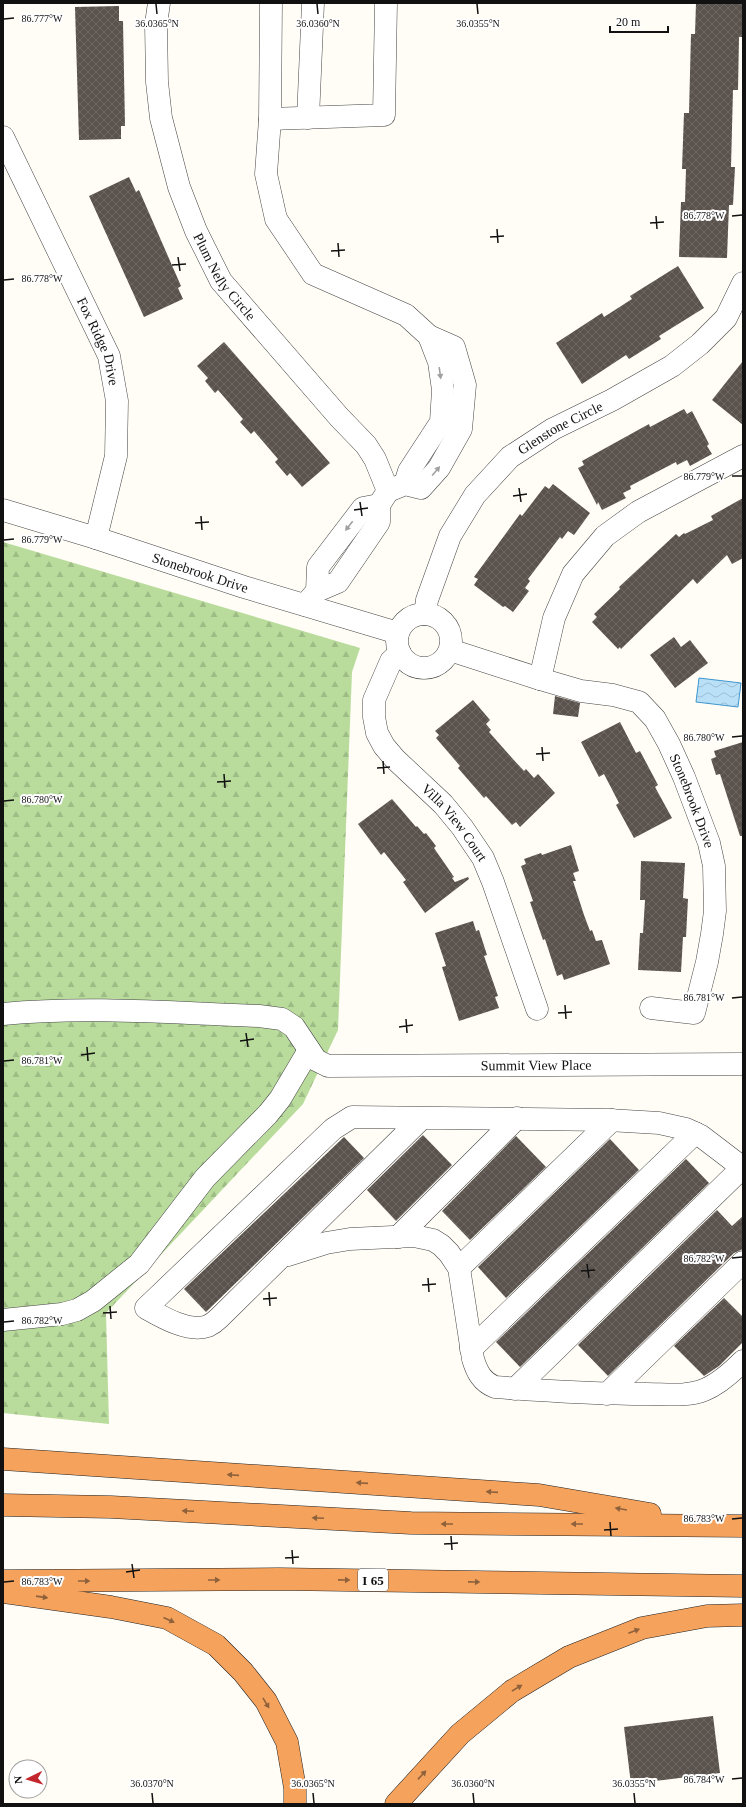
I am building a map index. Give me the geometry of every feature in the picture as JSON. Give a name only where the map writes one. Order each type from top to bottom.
[{"type":"highway","points":[[3,1459],[539,1495],[714,1525]]},
{"type":"highway","points":[[3,1505],[111,1507],[410,1523],[743,1526]]},
{"type":"highway","name":"I 65","points":[[3,1581],[279,1579],[743,1586]]},
{"type":"highway","points":[[3,1592],[111,1607],[167,1618],[216,1645],[243,1672],[266,1701],[287,1742],[295,1788],[295,1804]]},
{"type":"highway","points":[[396,1804],[460,1734],[512,1691],[569,1657],[642,1628],[707,1616],[743,1615]]},
{"type":"street","name":"Plum Nelly Circle","points":[[159,3],[156,24],[157,69],[162,118],[179,187],[196,231],[221,281],[366,445],[375,459],[391,493]]},
{"type":"street","points":[[271,3],[270,119],[266,174],[276,219],[313,274],[406,315],[429,336],[454,347],[464,385],[461,429],[439,468],[421,488],[391,493],[363,508],[318,567],[311,598]]},
{"type":"street","points":[[308,118],[313,3]]},
{"type":"street","points":[[270,119],[384,115],[386,3]]},
{"type":"street","name":"Fox Ridge Drive","points":[[3,137],[110,356],[117,401],[116,456],[96,538]]},
{"type":"street","name":"Glenstone Circle","points":[[425,614],[427,600],[450,536],[475,495],[510,457],[553,429],[612,400],[672,366],[700,344],[726,318],[743,283]]},
{"type":"street","points":[[540,679],[554,618],[573,574],[605,536],[638,512],[743,456]]},
{"type":"street","name":"Stonebrook Drive","points":[[3,510],[96,538],[244,587],[311,598],[399,643],[410,664],[427,668],[436,666],[443,661],[450,650],[540,679],[581,690],[613,695],[639,702],[654,719],[669,744],[709,843],[714,866],[715,911],[707,962],[694,1013],[651,1008]]},
{"type":"street","points":[[399,643],[402,625],[408,619],[416,615],[433,615],[441,620],[451,635],[450,650]]},
{"type":"street","name":"Villa View Court","points":[[399,643],[374,700],[374,717],[377,733],[384,746],[395,759],[448,810],[462,827],[483,858],[493,882],[536,1010]]},
{"type":"street","points":[[3,1014],[25,1012],[93,1011],[267,1017],[282,1019],[294,1027],[309,1050],[280,1099],[268,1114],[205,1178],[139,1264],[93,1301],[78,1310],[62,1314],[3,1320]]},
{"type":"street","name":"Summit View Place","points":[[309,1050],[316,1060],[328,1066],[743,1064]]},
{"type":"street","points":[[422,1118],[283,1256],[219,1318],[208,1326],[197,1327],[182,1325],[165,1319],[146,1308],[333,1129],[352,1116],[517,1118],[659,1122],[674,1125],[701,1136],[743,1168],[514,1389]]},
{"type":"street","points":[[398,1237],[517,1118]]},
{"type":"street","points":[[459,1268],[612,1120]]},
{"type":"street","points":[[471,1349],[695,1133]]},
{"type":"street","points":[[283,1256],[326,1243],[350,1239],[414,1236],[433,1240],[449,1253],[459,1268],[471,1349],[476,1370],[485,1382],[495,1387],[607,1394],[694,1393],[714,1385],[743,1361]]},
{"type":"street","points":[[607,1394],[743,1262]]},
{"type":"green space","points":[[3,542],[360,648],[352,672],[338,1030],[303,1104],[106,1313],[109,1424],[3,1413]]},
{"type":"water","points":[[699,678],[741,683],[738,707],[696,702]]},
{"type":"building","points":[[696,3],[743,3],[743,37],[739,37],[738,90],[733,90],[731,167],[735,167],[733,205],[729,205],[727,258],[679,257],[681,202],[685,202],[686,169],[682,169],[684,113],[689,113],[691,34],[695,34]]},
{"type":"building","points":[[119,6],[119,21],[123,21],[125,126],[121,126],[121,139],[79,140],[75,7]]},
{"type":"building","points":[[129,177],[136,192],[139,190],[181,286],[178,288],[183,299],[144,317],[89,196]]},
{"type":"building","points":[[678,266],[704,308],[659,336],[661,339],[629,359],[626,355],[582,384],[556,343],[602,313],[604,317],[632,299],[630,296]]},
{"type":"building","points":[[224,342],[330,463],[302,487],[290,473],[287,476],[275,462],[278,459],[254,431],[251,434],[240,422],[243,419],[218,390],[215,393],[205,381],[208,378],[197,366]]},
{"type":"building","points":[[743,361],[743,425],[712,400]]},
{"type":"building","points":[[684,409],[687,414],[692,411],[709,444],[707,446],[712,454],[690,466],[687,460],[677,465],[676,462],[630,486],[631,489],[623,493],[626,498],[602,510],[598,502],[597,505],[578,468],[584,465],[582,461],[649,424],[650,427]]},
{"type":"building","points":[[553,484],[590,513],[574,535],[568,531],[562,539],[560,537],[528,579],[530,581],[525,588],[529,591],[513,612],[505,606],[503,607],[474,585],[478,579],[474,577],[520,514],[522,516],[545,486],[549,489]]},
{"type":"building","points":[[743,498],[743,558],[732,564],[727,555],[697,584],[693,579],[621,649],[620,647],[618,649],[592,622],[597,617],[594,614],[620,589],[619,587],[676,534],[679,537],[684,533],[685,534],[713,520],[711,516]]},
{"type":"building","points":[[674,637],[681,647],[690,640],[708,663],[675,688],[650,655]]},
{"type":"building","points":[[555,696],[580,703],[578,717],[553,714]]},
{"type":"building","points":[[473,700],[490,720],[486,724],[491,730],[489,732],[524,771],[526,769],[534,778],[538,774],[555,793],[520,827],[516,822],[512,825],[486,796],[484,798],[458,768],[460,766],[436,738],[439,735],[435,731]]},
{"type":"building","points":[[620,722],[636,753],[640,751],[658,785],[655,787],[672,818],[634,838],[616,805],[619,803],[604,774],[599,777],[581,742]]},
{"type":"building","points":[[743,742],[743,836],[740,836],[720,774],[716,775],[711,759],[716,757],[714,751]]},
{"type":"building","points":[[392,799],[416,827],[417,826],[424,834],[426,833],[436,846],[434,848],[454,877],[452,878],[455,882],[468,877],[469,879],[425,913],[403,882],[406,880],[384,852],[381,855],[358,824]]},
{"type":"building","points":[[571,845],[579,871],[573,873],[576,881],[573,881],[584,915],[590,931],[592,930],[596,941],[602,940],[610,964],[564,980],[562,974],[557,976],[545,939],[543,940],[530,902],[533,901],[521,866],[526,864],[524,859],[541,853],[542,855]]},
{"type":"building","points":[[641,861],[685,863],[683,898],[688,899],[686,937],[683,937],[681,972],[638,970],[640,933],[643,933],[645,900],[640,900]]},
{"type":"building","points":[[473,921],[476,931],[479,930],[487,955],[484,956],[498,996],[495,997],[499,1008],[459,1021],[442,967],[446,966],[435,933]]},
{"type":"building","points":[[423,1135],[452,1165],[396,1221],[367,1190]]},
{"type":"building","points":[[516,1136],[546,1167],[470,1240],[442,1211]]},
{"type":"building","points":[[344,1137],[364,1158],[206,1312],[184,1289]]},
{"type":"building","points":[[610,1139],[639,1170],[506,1298],[478,1267]]},
{"type":"building","points":[[686,1159],[709,1183],[520,1367],[496,1342]]},
{"type":"building","points":[[717,1210],[732,1226],[743,1216],[743,1249],[734,1253],[608,1376],[578,1345]]},
{"type":"building","points":[[724,1298],[743,1317],[743,1342],[719,1366],[704,1376],[674,1346]]},
{"type":"building","points":[[713,1716],[720,1773],[631,1784],[624,1727]]}]
